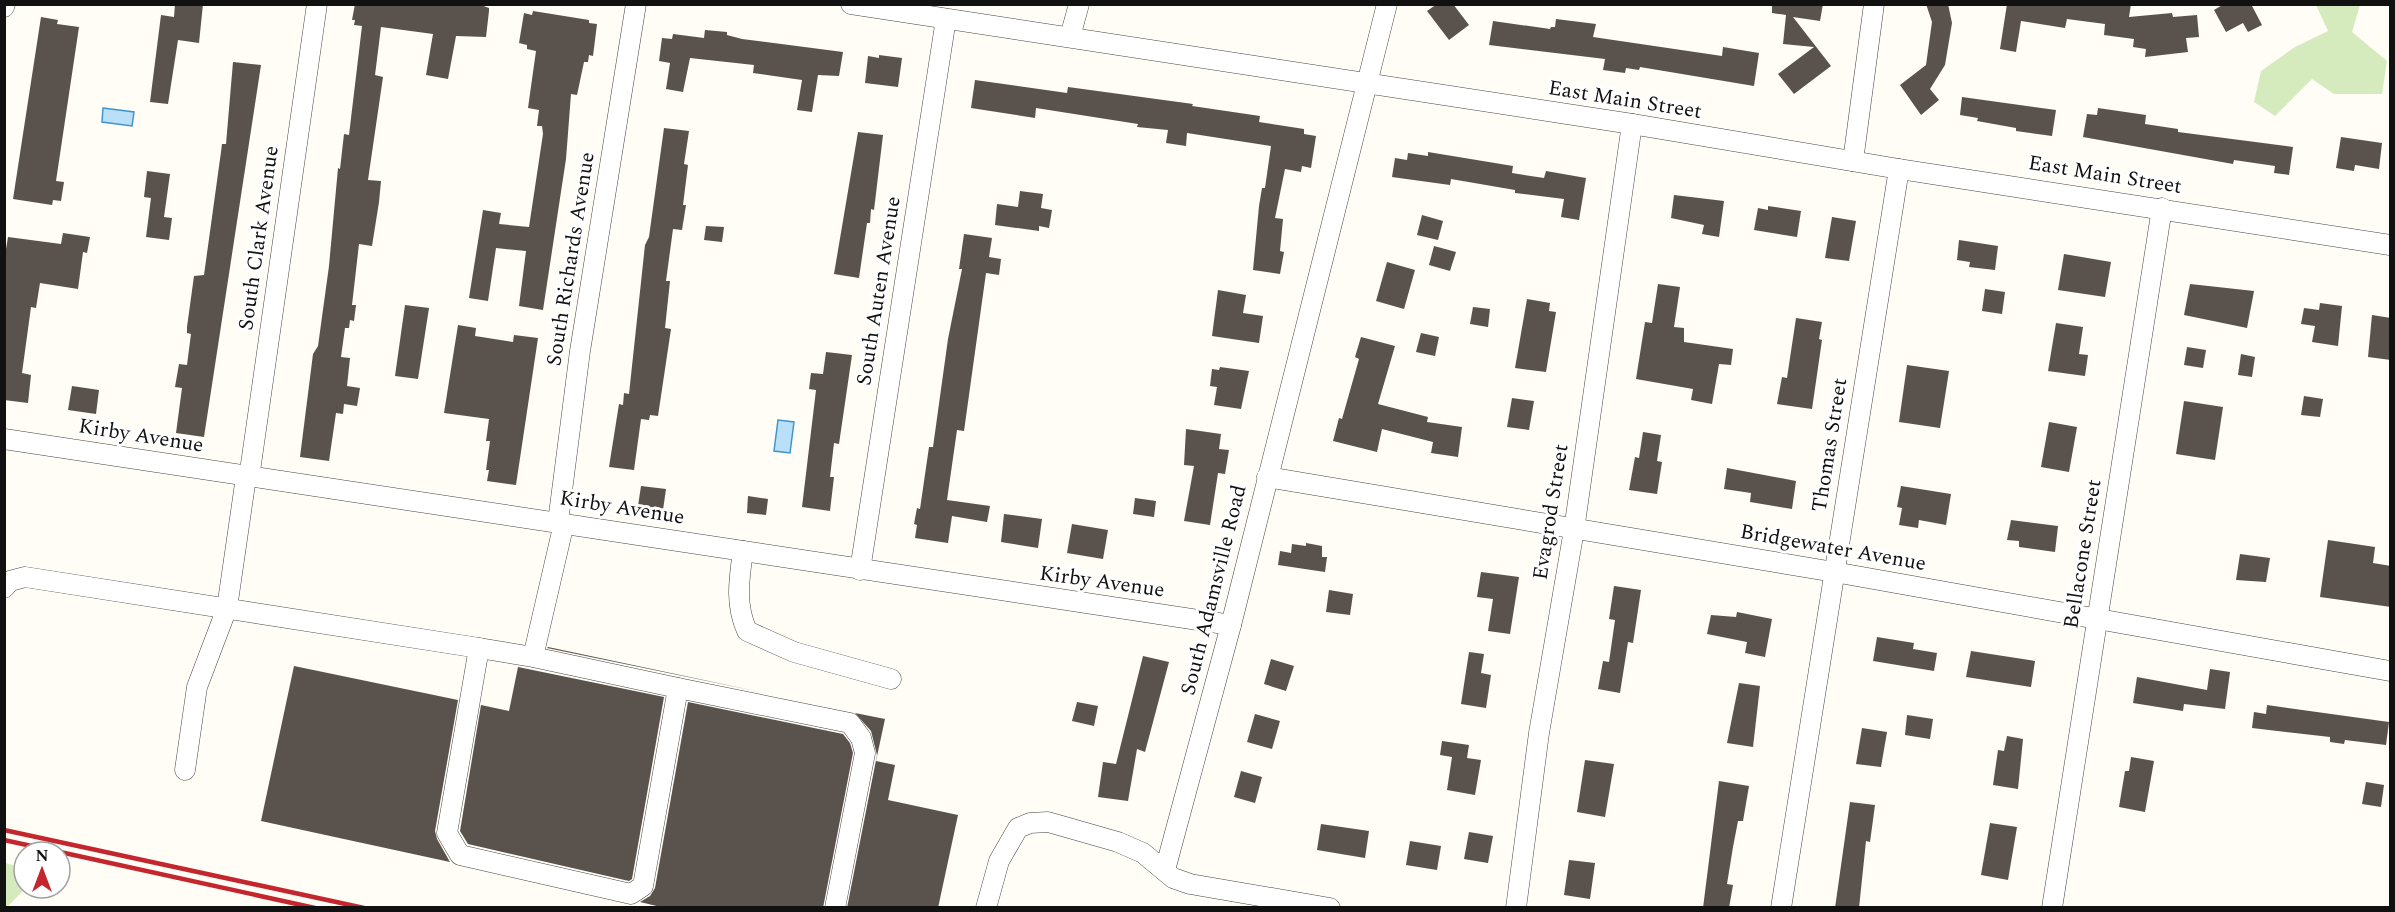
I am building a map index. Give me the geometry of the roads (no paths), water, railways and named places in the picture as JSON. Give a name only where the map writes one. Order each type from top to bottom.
[{"type":"street","name":"South Clark Avenue","points":[[185,770],[197,687],[227,608],[317,4]]},
{"type":"street","name":"South Richards Avenue","points":[[533,657],[561,523],[580,351],[636,4]]},
{"type":"street","name":"East Main Street","points":[[851,4],[1366,82],[1899,169],[2391,245]]},
{"type":"street","points":[[1070,37],[1078,4]]},
{"type":"street","name":"South Adamsville Road","points":[[1165,870],[1231,625],[1387,4]]},
{"type":"street","points":[[1852,161],[1874,4]]},
{"type":"street","name":"South Auten Avenue","points":[[860,570],[946,19]]},
{"type":"street","name":"Evagrod Street","points":[[1516,908],[1539,733],[1574,530],[1632,124]]},
{"type":"street","name":"Thomas Street","points":[[1781,908],[1899,169]]},
{"type":"street","name":"Bellacone Street","points":[[2052,908],[2162,208]]},
{"type":"street","name":"Kirby Avenue","points":[[4,439],[1231,625]]},
{"type":"street","name":"Bridgewater Avenue","points":[[1267,477],[1834,572],[2096,621],[2391,671]]},
{"type":"street","points":[[743,551],[738,591],[739,613],[747,631],[794,652],[891,679]]},
{"type":"street","points":[[4,588],[10,581],[25,577],[479,648],[533,657],[850,723],[861,738],[864,753],[835,908]]},
{"type":"street","points":[[479,648],[447,833],[460,855],[631,894],[643,886],[678,688]]},
{"type":"street","points":[[986,908],[999,861],[1018,828],[1030,823],[1047,822],[1118,842],[1143,853],[1173,878],[1190,885],[1330,908]]},
{"type":"water","points":[[103,108],[134,112],[132,126],[102,122]]},
{"type":"water","points":[[778,420],[794,422],[790,453],[774,451]]},
{"type":"railway","points":[[4,830],[364,908]]},
{"type":"railway","points":[[4,840],[12,842]]},
{"type":"railway","points":[[72,855],[315,908]]}]
